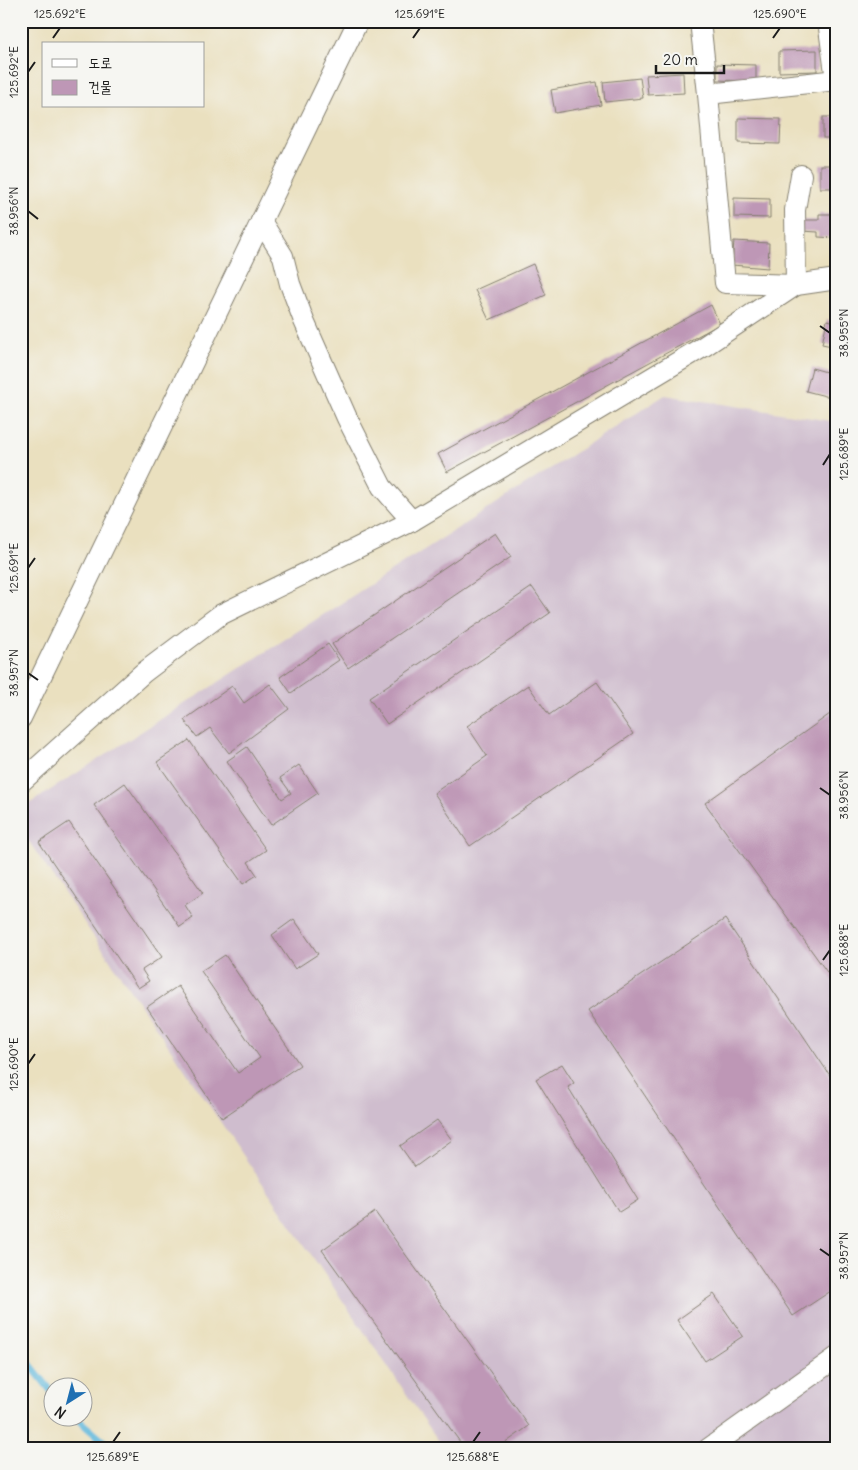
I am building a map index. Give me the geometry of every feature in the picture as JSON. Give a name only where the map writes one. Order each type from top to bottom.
[{"type":"street","points":[[21,718],[358,21]]},
{"type":"street","points":[[700,21],[725,284],[796,285],[837,279]]},
{"type":"street","points":[[708,94],[836,80],[828,21]]},
{"type":"street","points":[[796,285],[795,210],[801,175]]},
{"type":"street","points":[[261,221],[283,256],[290,284],[304,321],[347,418],[373,470],[382,487],[412,521]]},
{"type":"street","points":[[21,782],[143,674],[220,615],[412,521],[703,347],[796,285]]},
{"type":"street","points":[[708,1449],[837,1357]]},
{"type":"shaded area","points":[[665,395],[837,422],[837,1449],[444,1449],[21,830],[21,809]]},
{"type":"building","points":[[817,50],[817,71],[779,72],[779,51]]},
{"type":"building","points":[[717,64],[756,65],[756,81],[717,80]]},
{"type":"building","points":[[683,73],[684,93],[648,95],[646,75]]},
{"type":"building","points":[[640,78],[643,98],[605,102],[603,82]]},
{"type":"building","points":[[597,82],[601,105],[555,113],[551,90]]},
{"type":"building","points":[[823,117],[837,117],[837,138],[823,138]]},
{"type":"building","points":[[738,118],[781,119],[780,144],[738,143]]},
{"type":"building","points":[[820,165],[837,165],[837,188],[820,188]]},
{"type":"building","points":[[734,198],[770,199],[770,218],[734,217]]},
{"type":"building","points":[[819,214],[837,214],[837,238],[818,237],[818,232],[801,231],[801,220],[819,220]]},
{"type":"building","points":[[734,241],[769,243],[768,268],[732,265]]},
{"type":"building","points":[[533,264],[546,295],[489,320],[475,290]]},
{"type":"building","points":[[711,305],[720,324],[447,472],[438,454]]},
{"type":"building","points":[[827,320],[837,322],[837,347],[822,344]]},
{"type":"building","points":[[812,368],[837,375],[837,399],[806,391]]},
{"type":"building","points":[[495,533],[511,557],[348,668],[332,644]]},
{"type":"building","points":[[532,587],[550,613],[387,724],[369,698]]},
{"type":"building","points":[[328,644],[339,660],[291,693],[280,677]]},
{"type":"building","points":[[597,682],[633,734],[470,846],[434,793],[487,756],[467,726],[528,685],[549,715]]},
{"type":"building","points":[[270,684],[289,709],[229,753],[210,728],[197,737],[184,720],[232,686],[244,703]]},
{"type":"building","points":[[837,709],[837,986],[705,803]]},
{"type":"building","points":[[189,740],[266,850],[248,862],[257,875],[243,884],[157,762]]},
{"type":"building","points":[[247,747],[282,799],[291,793],[280,778],[299,765],[318,793],[271,825],[227,761]]},
{"type":"building","points":[[125,783],[203,893],[185,905],[193,918],[180,927],[94,805]]},
{"type":"building","points":[[69,822],[162,957],[142,970],[149,981],[138,988],[39,842]]},
{"type":"building","points":[[294,919],[318,954],[295,969],[272,935]]},
{"type":"building","points":[[725,919],[837,1086],[837,1287],[793,1316],[588,1011]]},
{"type":"building","points":[[225,955],[300,1065],[222,1118],[147,1007],[178,986],[238,1073],[260,1058],[201,971]]},
{"type":"building","points":[[562,1064],[574,1083],[568,1087],[638,1200],[619,1212],[536,1079]]},
{"type":"building","points":[[437,1120],[452,1140],[415,1167],[400,1146]]},
{"type":"building","points":[[375,1212],[529,1426],[497,1449],[465,1449],[322,1250]]},
{"type":"building","points":[[714,1294],[743,1336],[705,1361],[677,1320]]},
{"type":"waterway","points":[[21,1353],[42,1379]]},
{"type":"waterway","points":[[88,1428],[109,1446],[130,1449]]}]
